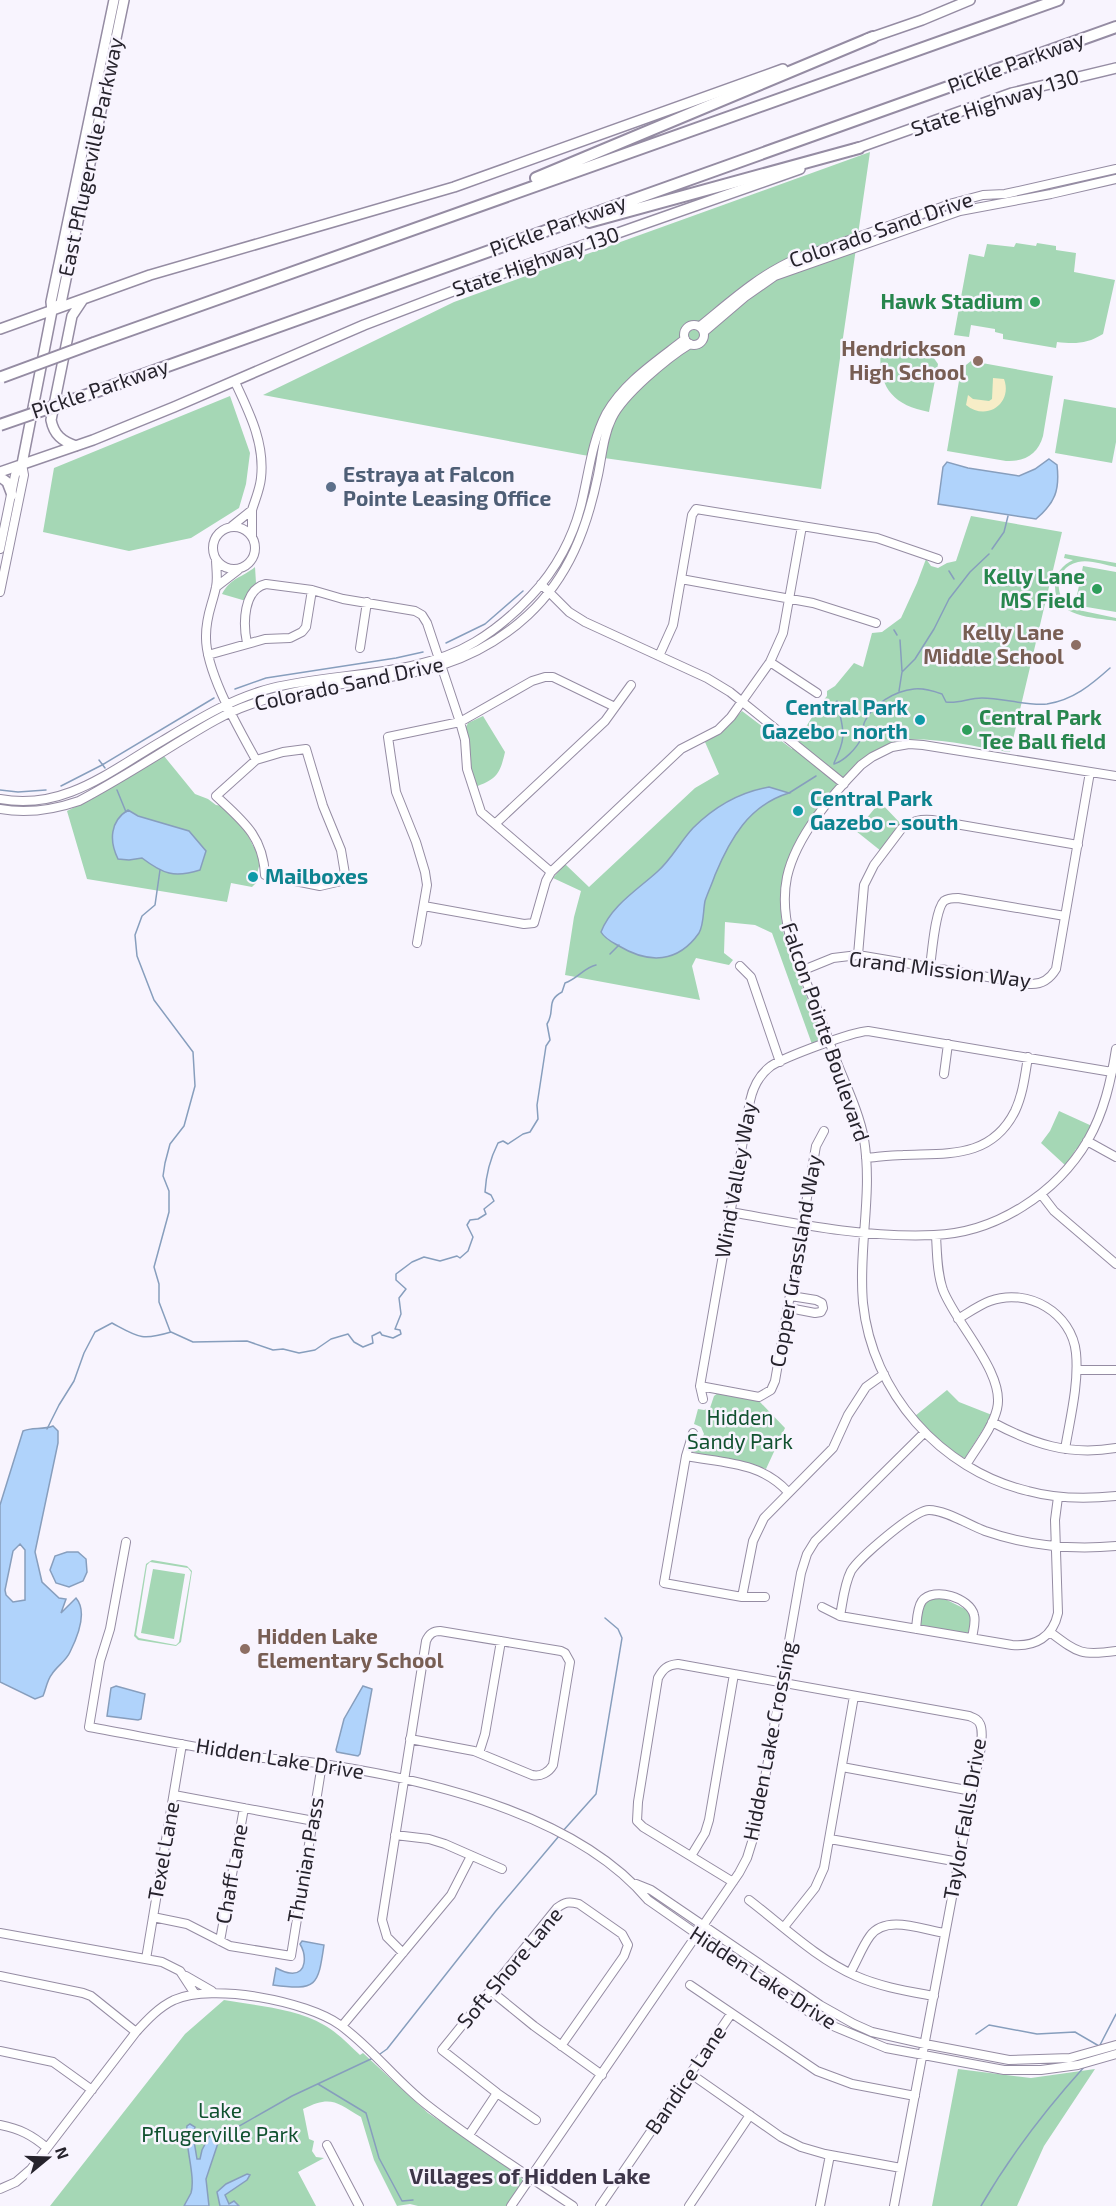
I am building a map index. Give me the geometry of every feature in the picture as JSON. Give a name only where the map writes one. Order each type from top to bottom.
[{"type":"highway","name":"Pickle Parkway","points":[[1,377],[1058,0]]},
{"type":"highway","name":"Pickle Parkway","points":[[0,425],[1116,27]]},
{"type":"highway","points":[[399,234],[873,37]]},
{"type":"highway","points":[[496,248],[859,148]]},
{"type":"main road","name":"East Pflugerville Parkway","points":[[22,464],[52,311],[51,302],[114,0]]},
{"type":"main road","name":"East Pflugerville Parkway","points":[[52,311],[61,303],[124,0]]},
{"type":"main road","points":[[0,329],[160,272],[454,187],[922,20],[970,0]]},
{"type":"main road","name":"State Highway 130","points":[[0,472],[76,446],[235,382],[364,325],[453,291],[1012,93],[1116,68]]},
{"type":"main road","points":[[79,164],[89,166]]},
{"type":"main road","points":[[67,276],[68,287],[72,294],[84,299]]},
{"type":"main road","points":[[76,446],[62,440],[56,434],[51,420],[72,316],[84,299]]},
{"type":"main road","points":[[0,477],[7,482],[12,495]]},
{"type":"street","name":"Colorado Sand Drive","points":[[702,329],[752,282],[773,268],[953,203],[983,195],[1005,194],[1116,169]]},
{"type":"street","name":"Colorado Sand Drive","points":[[702,329],[775,276],[947,215],[1116,179]]},
{"type":"street","points":[[947,215],[953,203]]},
{"type":"street","points":[[693,324],[702,329],[704,338],[699,343],[687,341],[684,332],[687,327],[693,324]]},
{"type":"street","name":"Colorado Sand Drive","points":[[0,809],[41,811],[80,801],[230,708],[291,693],[416,673],[465,657],[495,641],[528,615],[549,592],[580,543],[591,509],[602,448],[620,392],[639,375],[687,341]]},
{"type":"street","points":[[216,587],[245,567],[254,556],[255,550],[252,537],[252,510],[261,479],[261,457],[257,433],[235,382]]},
{"type":"street","name":"Colorado Sand Drive","points":[[0,799],[33,802],[50,800],[82,788],[230,708],[275,687],[439,658],[476,642],[495,628],[541,584],[566,545],[577,518],[588,463],[606,415],[618,403]]},
{"type":"street","name":"East Pflugerville Parkway","points":[[0,549],[15,475],[22,464]]},
{"type":"street","name":"East Pflugerville Parkway","points":[[0,592],[24,475],[22,464]]},
{"type":"street","points":[[659,656],[673,624],[692,515],[696,509],[877,538],[938,559]]},
{"type":"street","points":[[252,510],[215,538],[213,546],[216,559],[216,587],[207,613],[206,639],[215,678],[256,760]]},
{"type":"street","points":[[424,906],[524,924],[534,923],[546,881],[551,872],[681,748],[718,730],[731,717],[770,662],[783,633],[802,526]]},
{"type":"street","points":[[230,527],[243,529],[252,537]]},
{"type":"street","points":[[216,559],[226,568],[239,569]]},
{"type":"street","points":[[681,579],[813,603],[876,623]]},
{"type":"street","points":[[247,643],[244,620],[252,591],[266,584],[312,590],[343,599],[416,611],[422,615],[427,622],[460,722],[465,740],[467,769],[481,812],[551,872]]},
{"type":"street","points":[[541,584],[569,612],[585,622],[707,678],[742,701],[844,784]]},
{"type":"street","points":[[208,655],[247,643],[290,638],[302,632],[306,627],[312,590]]},
{"type":"street","points":[[360,648],[367,602]]},
{"type":"street","points":[[770,662],[817,693]]},
{"type":"street","points":[[417,943],[427,885],[416,842],[396,792],[388,737],[460,722],[532,681],[545,677],[563,680],[615,707]]},
{"type":"street","points":[[495,824],[592,734],[631,685]]},
{"type":"street","name":"Falcon Pointe Boulevard","points":[[1116,776],[943,747],[909,744],[892,747],[861,765],[804,835],[791,862],[787,878],[786,917],[801,971],[857,1116],[866,1158],[868,1185],[863,1280],[865,1318],[884,1374],[896,1396],[924,1433],[966,1465],[990,1479],[1027,1491],[1058,1497],[1087,1499],[1116,1496]]},
{"type":"street","points":[[306,749],[323,806],[341,850],[346,880],[320,886],[265,875],[264,858],[253,834],[216,796],[256,760],[283,752],[306,749]]},
{"type":"street","name":"Grand Mission Way","points":[[801,971],[833,958],[858,955],[1029,984],[1039,983],[1049,978],[1056,969],[1090,772]]},
{"type":"street","points":[[858,955],[864,885],[867,875],[902,828],[909,824],[923,819],[932,820],[1078,845]]},
{"type":"street","points":[[930,967],[939,913],[947,899],[958,897],[1065,916]]},
{"type":"street","points":[[740,966],[751,977],[780,1062]]},
{"type":"street","name":"Wind Valley Way","points":[[704,1399],[700,1386],[753,1088],[771,1067],[829,1043],[868,1031],[1112,1072]]},
{"type":"street","points":[[944,1074],[948,1044]]},
{"type":"street","points":[[730,1212],[865,1233],[936,1235],[964,1231],[999,1219],[1041,1194],[1061,1175],[1088,1141],[1099,1116],[1116,1049]]},
{"type":"street","points":[[866,1158],[960,1153],[981,1145],[1003,1128],[1016,1110],[1022,1092],[1028,1057]]},
{"type":"street","name":"Copper Grassland Way","points":[[700,1386],[759,1397],[771,1390],[775,1382],[816,1146],[824,1131]]},
{"type":"street","points":[[1088,1141],[1116,1157]]},
{"type":"street","points":[[1041,1194],[1054,1211],[1116,1264]]},
{"type":"street","points":[[936,1235],[938,1270],[942,1288],[991,1372],[999,1395],[992,1422],[966,1465]]},
{"type":"street","points":[[789,1308],[815,1313],[824,1308],[822,1303],[816,1300],[791,1296]]},
{"type":"street","points":[[958,1319],[990,1301],[1014,1297],[1037,1302],[1050,1309],[1066,1326],[1076,1351],[1077,1370],[1065,1449]]},
{"type":"street","points":[[1077,1370],[1116,1371]]},
{"type":"street","points":[[742,1597],[757,1528],[764,1518],[833,1448],[848,1415],[866,1387],[884,1374]]},
{"type":"street","points":[[992,1422],[1032,1442],[1065,1449],[1085,1451],[1116,1448]]},
{"type":"street","points":[[693,1433],[686,1456],[664,1583],[742,1597],[765,1598]]},
{"type":"street","name":"Hidden Lake Crossing","points":[[511,2206],[733,1882],[747,1858],[756,1829],[801,1573],[807,1554],[830,1524],[924,1433]]},
{"type":"street","points":[[686,1456],[754,1468],[778,1480],[789,1492]]},
{"type":"street","points":[[822,1607],[840,1616],[916,1629],[1023,1646],[1035,1643],[1050,1632],[1058,1613],[1055,1520],[1058,1497]]},
{"type":"street","points":[[840,1616],[846,1583],[857,1563],[905,1522],[923,1511],[937,1511],[985,1531],[1032,1544],[1095,1548],[1116,1546]]},
{"type":"street","name":"Hidden Lake Drive","points":[[126,1542],[110,1629],[100,1661],[89,1726],[182,1744],[277,1760],[322,1764],[405,1780],[472,1797],[539,1824],[572,1839],[614,1865],[635,1884],[648,1900],[833,2026],[886,2048],[1004,2070],[1041,2070],[1078,2065],[1116,2054]]},
{"type":"street","points":[[916,1629],[919,1606],[923,1600],[934,1593],[942,1593],[971,1608],[975,1622],[972,1638]]},
{"type":"street","points":[[403,1953],[387,1937],[382,1920],[410,1739],[428,1636],[440,1630],[561,1651],[569,1657],[553,1765],[547,1772],[537,1776],[457,1746],[410,1739]]},
{"type":"street","points":[[1050,1632],[1082,1653],[1116,1651]]},
{"type":"street","points":[[479,1753],[485,1734],[501,1641]]},
{"type":"street","name":"Taylor Falls Drive","points":[[691,1856],[643,1827],[637,1821],[636,1815],[658,1678],[669,1665],[678,1664],[782,1682],[977,1719],[981,1725],[972,1791],[894,2206]]},
{"type":"street","points":[[733,1882],[691,1856],[705,1833],[709,1820],[734,1674]]},
{"type":"street","points":[[784,1927],[818,1882],[825,1862],[855,1696]]},
{"type":"street","name":"Texel Lane","points":[[146,1959],[182,1744]]},
{"type":"street","name":"Thunian Pass","points":[[220,1941],[230,1946],[291,1956],[322,1764]]},
{"type":"street","points":[[842,1767],[972,1791]]},
{"type":"street","points":[[174,1795],[314,1821]]},
{"type":"street","name":"Chaff Lane","points":[[220,1941],[244,1808]]},
{"type":"street","points":[[396,1835],[429,1839],[502,1869]]},
{"type":"street","points":[[830,1839],[958,1862]]},
{"type":"street","points":[[342,2026],[451,1895],[471,1856]]},
{"type":"street","name":"Hidden Lake Drive","points":[[635,1884],[651,1890],[836,2015],[873,2032],[1009,2060],[1070,2058],[1116,2045]]},
{"type":"street","points":[[749,1900],[824,1958],[850,1973],[881,1985],[933,1996]]},
{"type":"street","name":"Soft Shore Lane","points":[[497,2094],[442,2050],[557,1908],[564,1903],[579,1904],[622,1934],[628,1945],[624,1956],[561,2046]]},
{"type":"street","points":[[153,1917],[187,1924],[220,1941]]},
{"type":"street","points":[[850,1973],[869,1937],[881,1927],[894,1924],[945,1933]]},
{"type":"street","points":[[0,1933],[162,1962],[214,1992]]},
{"type":"street","points":[[180,1971],[195,1994]]},
{"type":"street","points":[[0,1976],[91,1996],[136,2032]]},
{"type":"street","points":[[690,1985],[797,2059],[823,2074],[864,2087],[915,2096]]},
{"type":"street","points":[[490,1991],[561,2046],[602,2074]]},
{"type":"street","points":[[0,2189],[24,2176],[136,2032],[164,2006],[195,1994],[214,1992],[296,2005],[320,2013],[342,2026],[419,2099],[573,2206]]},
{"type":"street","name":"Bandice Lane","points":[[600,2206],[731,2014]]},
{"type":"street","points":[[0,2052],[53,2062],[92,2090]]},
{"type":"street","points":[[691,2074],[792,2143],[830,2155],[901,2168]]},
{"type":"street","points":[[469,2135],[497,2094],[536,2120]]},
{"type":"street","points":[[689,2206],[750,2115]]},
{"type":"street","points":[[0,2125],[30,2134],[47,2148]]},
{"type":"street","points":[[327,2145],[359,2206]]},
{"type":"street","points":[[820,2206],[830,2155]]},
{"type":"green space","points":[[870,152],[821,489],[583,455],[263,395],[454,302]]},
{"type":"green space","name":"Hawk Stadium","points":[[1016,243],[1056,246],[1056,250],[1076,253],[1074,272],[1115,280],[1103,334],[1092,340],[1081,342],[1057,342],[1056,348],[1003,339],[1003,334],[995,332],[995,329],[971,325],[969,337],[954,335],[969,254],[984,257],[987,244],[1014,247]]},
{"type":"green space","points":[[881,346],[931,354],[938,364],[929,412],[904,404],[889,391],[881,371]]},
{"type":"green space","points":[[971,361],[1053,376],[1043,436],[1038,448],[1030,456],[1006,461],[947,451],[961,369]]},
{"type":"green space","points":[[230,396],[250,453],[246,484],[239,508],[191,538],[129,551],[43,532],[54,468]]},
{"type":"green space","points":[[1064,399],[1116,408],[1116,442],[1112,463],[1055,453]]},
{"type":"green space","points":[[971,516],[1062,532],[1010,752],[940,741],[901,741],[865,759],[847,774],[831,792],[803,832],[792,851],[783,876],[782,924],[794,967],[823,1040],[813,1047],[772,933],[755,925],[725,922],[724,953],[733,960],[729,965],[696,958],[692,966],[700,1000],[565,975],[574,917],[581,891],[553,878],[565,864],[589,887],[695,788],[719,774],[705,742],[723,731],[742,711],[792,749],[827,696],[827,691],[835,686],[854,663],[863,667],[872,633],[882,632],[901,618],[926,559],[931,566],[938,568],[956,561]]},
{"type":"green space","points":[[1065,554],[1116,563],[1116,567],[1082,561],[1070,565],[1061,576],[1059,589],[1069,608],[1116,618],[1116,621],[1076,614],[1061,604],[1056,596],[1056,577],[1063,567],[1073,560],[1064,558]]},
{"type":"green space","name":"Kelly Lane MS Field","points":[[1083,566],[1116,572],[1116,612],[1075,605]]},
{"type":"green space","points":[[255,567],[256,583],[246,601],[222,594],[233,581]]},
{"type":"green space","points":[[483,716],[505,752],[496,775],[475,787],[476,781],[471,774],[466,727],[468,723]]},
{"type":"green space","points":[[164,756],[195,794],[216,805],[223,806],[245,830],[258,855],[260,863],[256,877],[258,881],[252,887],[231,883],[227,902],[87,879],[67,811]]},
{"type":"green space","points":[[880,802],[902,825],[881,851],[856,831]]},
{"type":"green space","points":[[1059,1111],[1092,1126],[1080,1148],[1076,1149],[1066,1166],[1041,1143],[1050,1131]]},
{"type":"green space","points":[[947,1390],[959,1402],[992,1415],[965,1458],[944,1446],[915,1416]]},
{"type":"green space","name":"Hidden Sandy Park","points":[[718,1393],[759,1401],[785,1428],[766,1469],[693,1452],[694,1445],[704,1434],[701,1427],[694,1424],[698,1409],[710,1408],[714,1396]]},
{"type":"green space","points":[[152,1560],[187,1566],[192,1571],[181,1642],[176,1646],[138,1640],[134,1636],[146,1564]],"holes":[[[150,1562],[188,1568],[191,1572],[179,1642],[176,1645],[139,1638],[136,1635],[147,1565]]]},
{"type":"green space","points":[[153,1569],[185,1574],[174,1639],[141,1633]]},
{"type":"green space","points":[[941,1597],[969,1611],[972,1618],[968,1633],[921,1626],[922,1609],[926,1602]]},
{"type":"green space","name":"Lake Pflugerville Park","points":[[224,2000],[288,2011],[324,2025],[360,2055],[363,2053],[428,2113],[520,2175],[523,2181],[506,2206],[418,2206],[410,2204],[397,2206],[374,2160],[361,2117],[339,2104],[327,2101],[303,2109],[309,2139],[314,2141],[312,2151],[316,2157],[324,2158],[298,2172],[316,2206],[50,2206],[185,2034]]},
{"type":"green space","points":[[958,2069],[1031,2078],[1095,2069],[1044,2146],[1017,2206],[932,2206]]},
{"type":"sand","points":[[993,378],[1004,379],[1006,388],[1005,396],[996,407],[990,411],[982,411],[974,410],[966,405],[968,395],[973,399],[989,401],[992,399]]},
{"type":"water","points":[[1049,459],[1057,465],[1057,489],[1048,507],[1036,519],[938,504],[943,467],[947,462],[968,468],[1019,476]]},
{"type":"water","points":[[769,787],[789,793],[763,806],[734,836],[706,898],[701,929],[691,943],[672,955],[652,958],[630,952],[605,937],[601,932],[611,914],[662,867],[701,820],[738,797]]},
{"type":"water","points":[[128,810],[138,816],[189,831],[206,851],[200,870],[176,874],[156,868],[142,858],[118,859],[113,845],[113,832],[118,820]]},
{"type":"water","points":[[53,1426],[58,1431],[58,1443],[35,1552],[42,1582],[59,1598],[66,1599],[61,1613],[76,1598],[81,1610],[81,1618],[78,1632],[68,1655],[50,1676],[43,1696],[35,1699],[0,1682],[0,1505],[23,1431]],"holes":[[[20,1544],[25,1550],[25,1600],[13,1602],[6,1595],[5,1590],[13,1551]]]},
{"type":"water","points":[[67,1552],[78,1552],[86,1559],[87,1572],[83,1581],[69,1587],[56,1583],[50,1570],[55,1556]]},
{"type":"water","points":[[116,1686],[145,1694],[141,1719],[107,1716],[111,1688]]},
{"type":"water","points":[[363,1686],[372,1689],[360,1754],[358,1756],[337,1752],[344,1719]]},
{"type":"water","points":[[302,1941],[324,1945],[317,1977],[307,1986],[273,1985],[276,1968],[296,1973],[303,1967],[304,1953],[300,1944]]},
{"type":"water","points":[[190,2124],[195,2127],[193,2135],[197,2159],[200,2159],[213,2129],[221,2134],[206,2179],[209,2206],[184,2206],[192,2186],[187,2142],[187,2126]]},
{"type":"water","points":[[247,2174],[250,2175],[247,2180],[225,2195],[229,2204],[234,2201],[239,2206],[220,2206],[217,2192],[226,2184]]},
{"type":"waterway","points":[[992,549],[1004,532],[1008,516]]},
{"type":"waterway","points":[[899,691],[902,672],[915,659],[949,599],[970,572],[989,554]]},
{"type":"waterway","points":[[949,571],[954,579]]},
{"type":"waterway","points":[[446,643],[485,624],[523,591]]},
{"type":"waterway","points":[[894,630],[897,635]]},
{"type":"waterway","points":[[900,640],[902,671]]},
{"type":"waterway","points":[[235,689],[266,678],[423,652]]},
{"type":"waterway","points":[[834,764],[856,747],[861,739],[865,721],[873,709],[885,699],[899,692],[914,689],[928,690],[942,694],[946,702],[982,698],[1047,704],[1065,699],[1089,686],[1110,668]]},
{"type":"waterway","points":[[61,786],[102,765],[214,698]]},
{"type":"waterway","points":[[834,763],[843,739],[837,701]]},
{"type":"waterway","points":[[99,760],[105,768]]},
{"type":"waterway","points":[[789,793],[816,776]]},
{"type":"waterway","points":[[0,790],[18,792],[46,790]]},
{"type":"waterway","points":[[117,790],[126,812]]},
{"type":"waterway","points":[[160,870],[155,905],[142,916],[135,935],[137,956],[154,1000],[193,1052],[195,1086],[184,1126],[170,1144],[163,1176],[169,1191],[169,1212],[154,1267],[159,1284],[159,1302],[170,1331]]},
{"type":"waterway","points":[[610,954],[619,945]]},
{"type":"waterway","points":[[47,1429],[74,1381],[84,1353],[95,1332],[112,1323],[128,1332],[146,1337],[171,1332],[193,1342],[247,1341],[273,1350],[283,1349],[299,1353],[315,1350],[331,1339],[348,1334],[354,1342],[363,1347],[373,1343],[372,1336],[380,1332],[382,1335],[393,1338],[401,1334],[400,1330],[395,1329],[401,1314],[399,1298],[406,1289],[396,1280],[396,1274],[412,1262],[424,1257],[440,1261],[457,1256],[460,1258],[468,1251],[473,1237],[467,1225],[470,1220],[478,1219],[486,1214],[484,1209],[494,1201],[491,1195],[485,1192],[489,1167],[498,1143],[503,1141],[508,1144],[530,1132],[538,1119],[537,1105],[546,1046],[550,1040],[547,1024],[550,1019],[552,1002],[562,992],[565,983],[596,965]]},
{"type":"waterway","points":[[562,1832],[596,1794],[622,1638],[618,1629],[605,1618]]},
{"type":"waterway","points":[[380,2054],[387,2049],[495,1912],[559,1836]]},
{"type":"waterway","points":[[1100,2045],[1116,2014]]},
{"type":"waterway","points":[[976,2034],[989,2025],[1037,2034],[1075,2032],[1099,2046]]},
{"type":"waterway","points":[[220,2137],[292,2096],[373,2058]]},
{"type":"waterway","points":[[981,2206],[1029,2133],[1085,2066]]},
{"type":"waterway","points":[[318,2084],[366,2113],[379,2158],[402,2201],[413,2200]]},
{"type":"place","name":"Hawk Stadium","points":[[1035,302]]},
{"type":"place","name":"Hendrickson High School","points":[[978,361]]},
{"type":"place","name":"Estraya at Falcon Pointe Leasing Office","points":[[331,487]]},
{"type":"place","name":"Kelly Lane MS Field","points":[[1097,589]]},
{"type":"place","name":"Kelly Lane Middle School","points":[[1076,645]]},
{"type":"place","name":"Central Park Gazebo - north","points":[[920,720]]},
{"type":"place","name":"Central Park Tee Ball field","points":[[967,730]]},
{"type":"place","name":"Central Park Gazebo - south","points":[[798,811]]},
{"type":"place","name":"Mailboxes","points":[[253,877]]},
{"type":"place","name":"Hidden Lake Elementary School","points":[[245,1649]]},
{"type":"district","name":"Villages of Hidden Lake","points":[[530,2176]]}]
